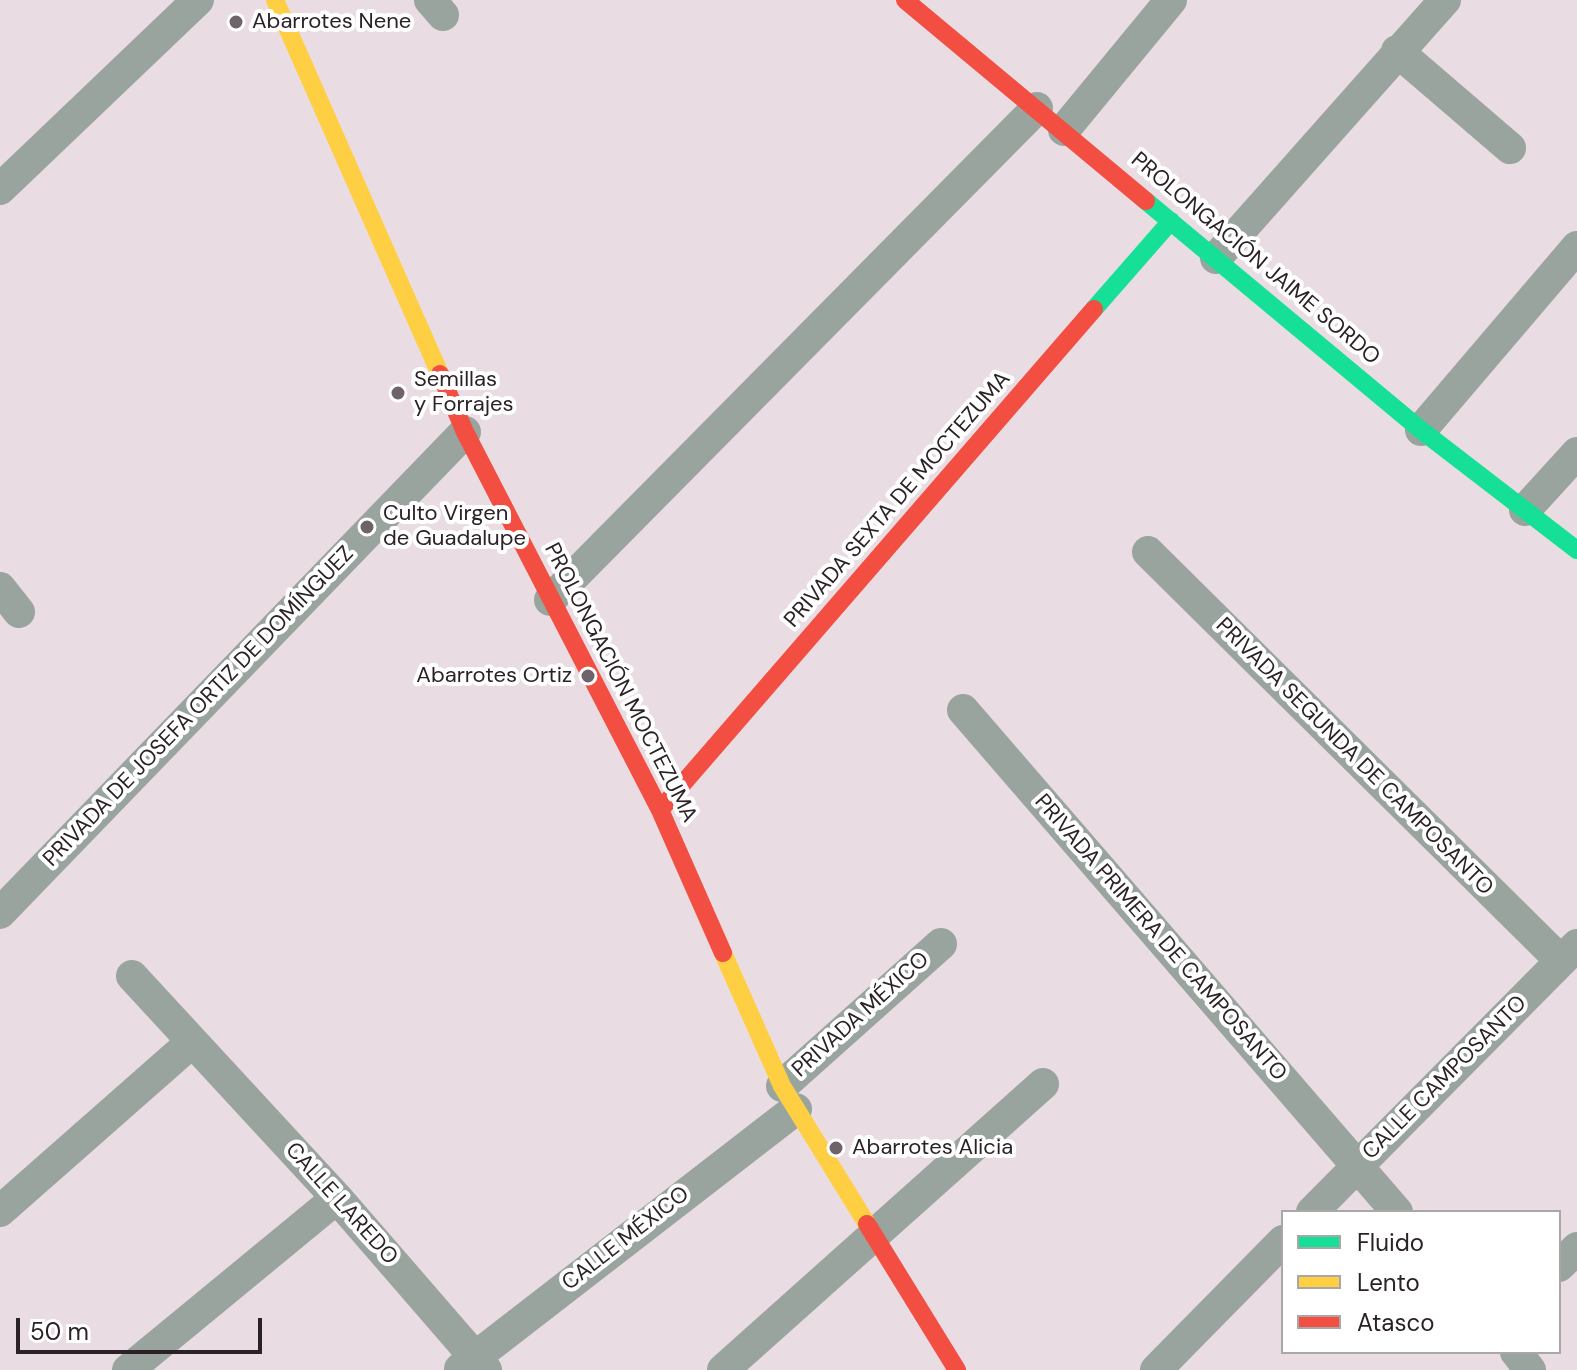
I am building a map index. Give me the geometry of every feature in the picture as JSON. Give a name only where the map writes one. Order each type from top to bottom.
[{"type":"street","points":[[0,189],[198,0]]},
{"type":"street","name":"PROLONGACIÓN MOCTEZUMA","points":[[275,0],[465,432],[660,810],[789,1098],[957,1370]]},
{"type":"street","name":"PROLONGACIÓN JAIME SORDO","points":[[905,0],[1421,430],[1577,550]]},
{"type":"street","points":[[1064,130],[1171,0]]},
{"type":"street","points":[[1216,258],[1445,0]]},
{"type":"street","points":[[1397,51],[1510,148]]},
{"type":"street","points":[[550,600],[1037,108]]},
{"type":"street","name":"PRIVADA SEXTA DE MOCTEZUMA","points":[[660,810],[1171,221]]},
{"type":"street","points":[[1421,430],[1577,247]]},
{"type":"street","name":"PRIVADA DE JOSEFA ORTIZ DE DOMÍNGUEZ","points":[[0,913],[465,432]]},
{"type":"street","points":[[1525,510],[1577,453]]},
{"type":"street","name":"PRIVADA SEGUNDA DE CAMPOSANTO","points":[[1148,552],[1569,953]]},
{"type":"street","name":"PRIVADA PRIMERA DE CAMPOSANTO","points":[[963,710],[1395,1210]]},
{"type":"street","name":"PRIVADA MÉXICO","points":[[789,1098],[941,944]]},
{"type":"street","name":"CALLE CAMPOSANTO","points":[[1314,1210],[1569,953]]},
{"type":"street","name":"CALLE LAREDO","points":[[132,976],[337,1198],[473,1366]]},
{"type":"street","points":[[0,1211],[192,1042]]},
{"type":"street","points":[[723,1370],[1043,1084]]},
{"type":"street","name":"CALLE MÉXICO","points":[[473,1366],[789,1098]]},
{"type":"street","points":[[128,1370],[337,1198]]},
{"type":"street","points":[[1156,1370],[1281,1243]]},
{"type":"street","points":[[1561,1264],[1577,1248]]},
{"type":"traffic: fast","points":[[1146,201],[1421,430],[1577,550]]},
{"type":"traffic: fast","points":[[1094,309],[1171,221]]},
{"type":"traffic: slow","points":[[275,0],[440,374]]},
{"type":"traffic: slow","points":[[723,953],[782,1086],[867,1224]]},
{"type":"traffic: jam","points":[[905,0],[1146,201]]},
{"type":"traffic: jam","points":[[660,810],[1094,309]]},
{"type":"traffic: jam","points":[[440,374],[465,432],[660,810],[723,953]]},
{"type":"traffic: jam","points":[[867,1224],[957,1370]]},
{"type":"place","name":"Abarrotes Nene","points":[[236,22]]},
{"type":"place","name":"Semillas y Forrajes","points":[[398,393]]},
{"type":"place","name":"Culto Virgen de Guadalupe","points":[[367,527]]},
{"type":"place","name":"Abarrotes Ortiz","points":[[588,676]]},
{"type":"place","name":"Abarrotes Alicia","points":[[836,1148]]}]
